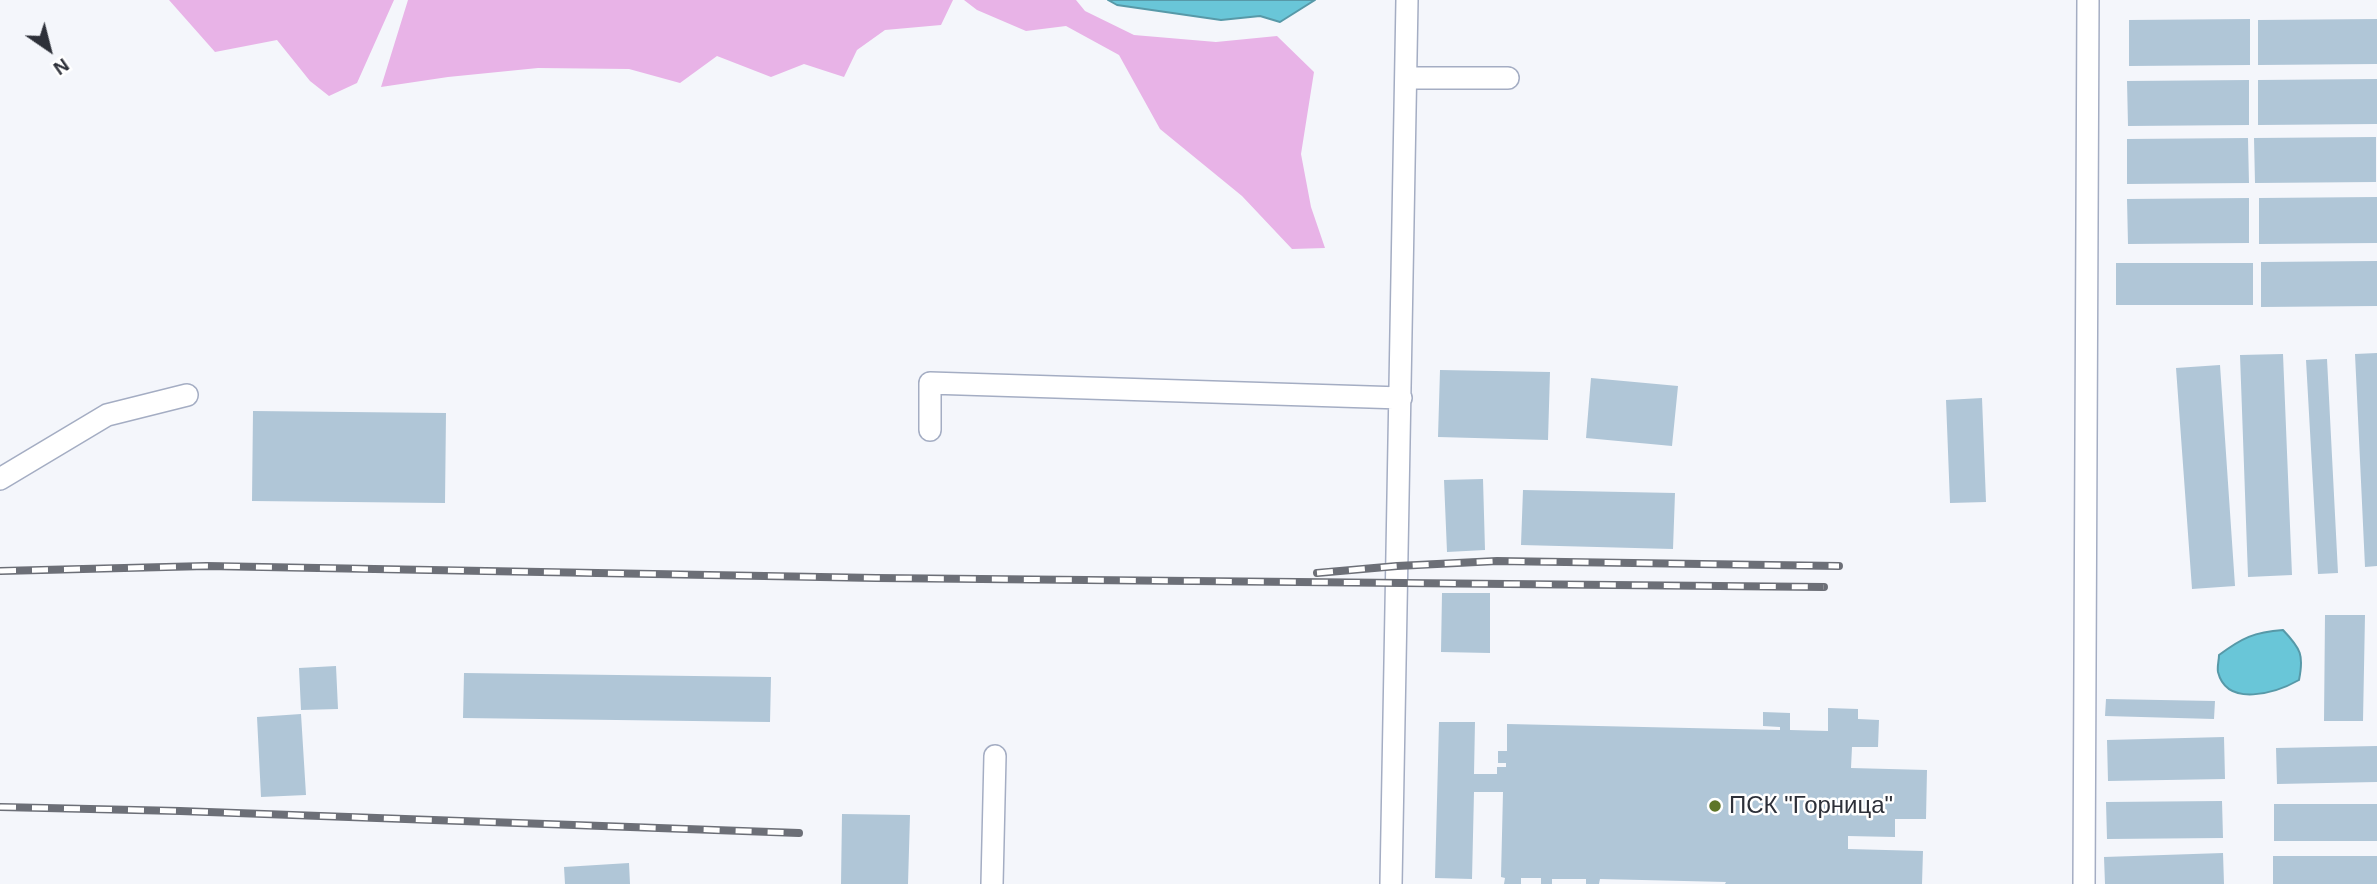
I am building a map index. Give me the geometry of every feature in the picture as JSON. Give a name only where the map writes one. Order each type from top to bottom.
[{"type":"lane","points":[[1391,884],[1408,0]]},
{"type":"lane","points":[[2084,884],[2088,0]]},
{"type":"lane","points":[[1406,78],[1508,78]]},
{"type":"lane","points":[[930,430],[930,383],[1401,398]]},
{"type":"lane","points":[[0,479],[107,415],[187,395]]},
{"type":"lane","points":[[992,884],[995,756]]},
{"type":"shaded area","points":[[169,0],[394,0],[357,83],[329,96],[310,81],[277,40],[215,52]]},
{"type":"shaded area","points":[[408,0],[953,0],[941,25],[885,30],[857,50],[844,77],[804,64],[771,77],[717,56],[680,83],[629,69],[538,68],[381,87]]},
{"type":"shaded area","points":[[964,0],[1076,0],[1085,11],[1134,35],[1216,42],[1277,36],[1314,72],[1301,154],[1311,207],[1325,248],[1292,249],[1242,196],[1160,129],[1119,55],[1066,26],[1026,31],[977,10]]},
{"type":"water","points":[[1108,0],[1315,0],[1280,22],[1260,16],[1221,20],[1117,5]]},
{"type":"water","points":[[2283,630],[2300,653],[2299,680],[2266,693],[2253,694],[2231,690],[2223,683],[2218,672],[2219,655],[2249,637]]},
{"type":"building","points":[[2250,19],[2250,65],[2129,66],[2129,20]]},
{"type":"building","points":[[2377,19],[2377,64],[2258,65],[2258,20]]},
{"type":"building","points":[[2377,79],[2377,124],[2258,125],[2258,80]]},
{"type":"building","points":[[2249,80],[2249,125],[2128,126],[2127,81]]},
{"type":"building","points":[[2376,137],[2376,182],[2255,183],[2254,138]]},
{"type":"building","points":[[2248,138],[2249,183],[2127,184],[2127,139]]},
{"type":"building","points":[[2377,197],[2377,243],[2259,244],[2259,198]]},
{"type":"building","points":[[2249,198],[2249,243],[2128,244],[2127,199]]},
{"type":"building","points":[[2377,261],[2377,306],[2261,307],[2261,262]]},
{"type":"building","points":[[2116,263],[2253,263],[2253,305],[2116,305]]},
{"type":"building","points":[[2377,353],[2377,566],[2365,567],[2355,354]]},
{"type":"building","points":[[2283,354],[2292,575],[2248,577],[2240,355]]},
{"type":"building","points":[[2327,359],[2338,573],[2318,574],[2306,360]]},
{"type":"building","points":[[2220,365],[2235,586],[2192,589],[2176,368]]},
{"type":"building","points":[[1440,370],[1550,372],[1548,440],[1438,437]]},
{"type":"building","points":[[1591,378],[1678,386],[1672,446],[1586,438]]},
{"type":"building","points":[[1982,398],[1986,502],[1950,503],[1946,400]]},
{"type":"building","points":[[253,411],[446,413],[445,503],[252,501]]},
{"type":"building","points":[[1483,479],[1485,550],[1447,552],[1444,480]]},
{"type":"building","points":[[1523,490],[1675,493],[1673,549],[1521,545]]},
{"type":"building","points":[[1442,593],[1490,593],[1490,653],[1441,652]]},
{"type":"building","points":[[2325,615],[2365,615],[2363,721],[2324,721]]},
{"type":"building","points":[[336,666],[338,709],[301,710],[299,668]]},
{"type":"building","points":[[464,673],[771,677],[770,722],[463,718]]},
{"type":"building","points":[[2106,699],[2215,701],[2214,719],[2105,716]]},
{"type":"building","name":"ПСК \"Горница\"","points":[[1828,708],[1858,709],[1858,719],[1879,720],[1878,747],[1852,747],[1851,768],[1927,770],[1926,819],[1895,819],[1895,837],[1848,836],[1848,849],[1923,851],[1922,884],[1725,884],[1726,882],[1600,879],[1599,884],[1586,884],[1586,879],[1552,879],[1552,884],[1541,884],[1541,878],[1521,878],[1521,884],[1504,884],[1505,878],[1501,877],[1503,792],[1474,792],[1472,879],[1435,878],[1439,722],[1475,722],[1474,774],[1497,774],[1497,767],[1506,767],[1506,763],[1498,763],[1498,751],[1507,751],[1507,724],[1780,730],[1780,727],[1763,726],[1763,712],[1790,713],[1790,730],[1828,731]]},
{"type":"building","points":[[301,714],[306,795],[261,797],[257,717]]},
{"type":"building","points":[[2224,737],[2225,779],[2108,781],[2107,740]]},
{"type":"building","points":[[2377,746],[2377,782],[2277,784],[2276,748]]},
{"type":"building","points":[[2222,801],[2223,838],[2107,839],[2106,802]]},
{"type":"building","points":[[2274,804],[2377,804],[2377,841],[2274,841]]},
{"type":"building","points":[[842,814],[910,815],[908,884],[841,884]]},
{"type":"building","points":[[2223,853],[2224,884],[2105,884],[2104,857]]},
{"type":"building","points":[[2273,856],[2377,856],[2377,884],[2273,884]]},
{"type":"building","points":[[629,863],[630,884],[565,884],[564,867]]},
{"type":"railway","points":[[1317,573],[1497,561],[1839,566]]},
{"type":"railway","points":[[0,571],[207,566],[876,578],[1824,587]]},
{"type":"railway","points":[[0,807],[799,833]]},
{"type":"place","name":"ПСК \"Горница\"","points":[[1715,806]]}]
